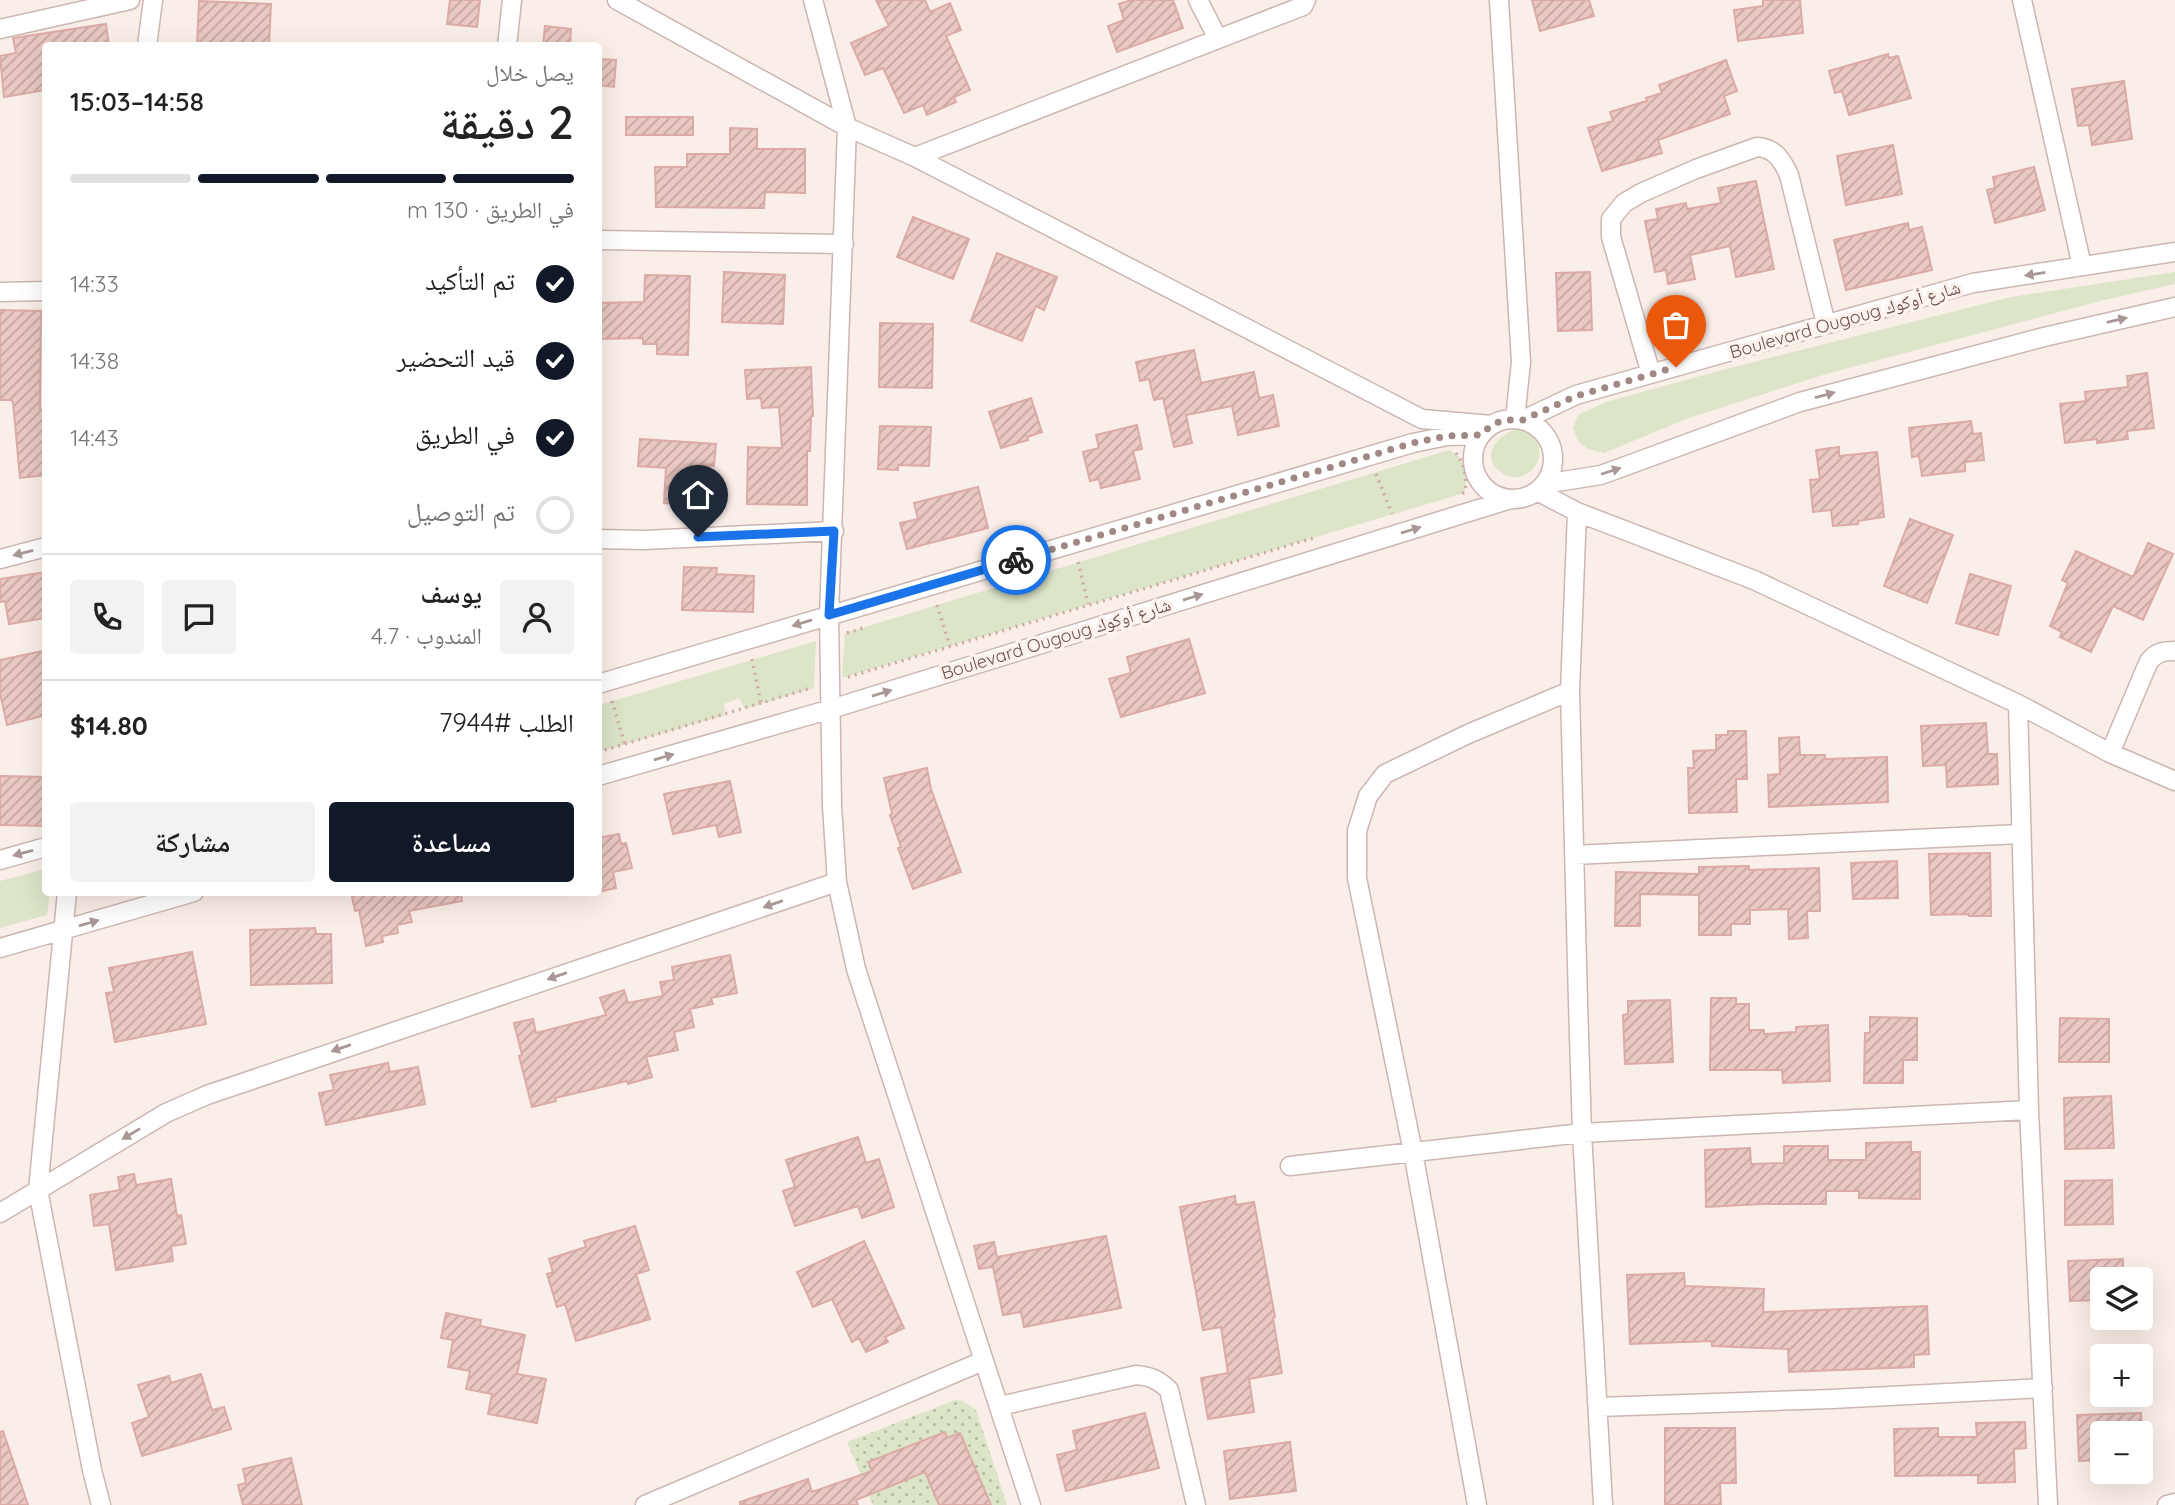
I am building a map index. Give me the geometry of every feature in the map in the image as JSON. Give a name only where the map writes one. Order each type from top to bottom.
[{"type":"street","points":[[0,29],[130,0]]},
{"type":"street","points":[[148,42],[153,0]]},
{"type":"street","points":[[507,42],[512,0]]},
{"type":"street","points":[[617,0],[847,127],[915,157],[1422,419],[1486,430]]},
{"type":"street","points":[[813,0],[847,127],[829,615],[832,806],[837,882],[856,969],[1031,1505]]},
{"type":"street","points":[[1198,0],[1217,40]]},
{"type":"street","points":[[915,157],[1303,6],[1306,0]]},
{"type":"street","points":[[1499,0],[1521,362],[1519,419]]},
{"type":"street","points":[[2022,0],[2082,266]]},
{"type":"street","points":[[1651,374],[1611,237],[1611,219],[1624,203],[1641,193],[1757,147],[1768,148],[1784,162],[1826,324]]},
{"type":"street","points":[[602,240],[844,244]]},
{"type":"street","name":"Boulevard Ougoug شارع أوكوك","points":[[1519,419],[1576,396],[1973,284],[2175,252]]},
{"type":"street","points":[[0,292],[42,291]]},
{"type":"street","points":[[1486,430],[1473,455],[1477,476],[1483,485],[1501,497],[1525,497],[1541,488],[1601,474],[1800,402],[2044,337],[2175,307]]},
{"type":"street","points":[[602,683],[1413,443],[1486,430],[1503,420],[1519,419],[1540,430],[1551,446],[1552,466],[1541,488]]},
{"type":"street","points":[[1541,488],[1577,512],[1754,580],[2175,781]]},
{"type":"street","name":"Boulevard Ougoug شارع أوكوك","points":[[602,775],[831,709],[1511,499]]},
{"type":"street","points":[[1577,512],[1570,691],[1574,855],[1582,1133],[1603,1505]]},
{"type":"street","points":[[602,539],[644,540],[834,531]]},
{"type":"street","points":[[0,559],[42,548]]},
{"type":"street","points":[[2110,752],[2149,661],[2155,654],[2175,651]]},
{"type":"street","points":[[1477,1505],[1413,1152],[1357,878],[1357,831],[1368,796],[1385,774],[1468,734],[1570,691]]},
{"type":"street","points":[[2018,704],[2029,1110],[2048,1505]]},
{"type":"street","points":[[1574,855],[2020,834]]},
{"type":"street","points":[[0,859],[42,848]]},
{"type":"street","points":[[0,1213],[166,1113],[207,1095],[837,882]]},
{"type":"street","points":[[67,896],[38,1190],[101,1505]]},
{"type":"street","points":[[0,948],[180,896]]},
{"type":"street","points":[[1290,1166],[1582,1133],[2029,1110]]},
{"type":"street","points":[[645,1505],[983,1361]]},
{"type":"street","points":[[1000,1406],[1136,1376],[1149,1376],[1161,1381],[1170,1390],[1196,1505]]},
{"type":"street","points":[[1599,1407],[1845,1399],[2043,1388]]},
{"type":"street","points":[[2167,1505],[2175,1503]]},
{"type":"path","points":[[1452,451],[1461,459],[1464,467],[1466,487],[1461,494]]},
{"type":"path","points":[[1375,472],[1392,514],[1404,511]]},
{"type":"path","points":[[842,678],[1326,534]]},
{"type":"path","points":[[1078,562],[1088,605]]},
{"type":"path","points":[[937,605],[950,646]]},
{"type":"path","points":[[845,633],[871,625]]},
{"type":"path","points":[[752,659],[761,704]]},
{"type":"path","points":[[602,751],[814,688]]},
{"type":"path","points":[[612,701],[625,745]]},
{"type":"green space","points":[[2175,272],[2175,284],[2104,300],[1826,374],[1689,418],[1604,453],[1588,449],[1578,441],[1573,428],[1578,415],[1606,402],[1722,370],[2011,297]]},
{"type":"green space","points":[[1516,429],[1530,435],[1538,444],[1537,464],[1521,477],[1510,476],[1498,470],[1491,458],[1494,445],[1504,435]]},
{"type":"green space","points":[[1449,450],[1459,457],[1464,467],[1466,485],[1461,494],[842,678],[845,633]]},
{"type":"green space","points":[[816,641],[814,688],[745,709],[739,698],[724,704],[725,715],[602,751],[602,704]]},
{"type":"green space","points":[[42,870],[42,896],[50,896],[47,915],[0,928],[0,881]]},
{"type":"green space","points":[[955,1400],[963,1401],[976,1410],[1007,1505],[991,1505],[979,1476],[965,1481],[972,1462],[960,1433],[947,1438],[944,1432],[869,1463],[880,1490],[925,1472],[939,1505],[873,1505],[847,1442]]},
{"type":"building","points":[[450,0],[480,0],[477,27],[447,24]]},
{"type":"building","points":[[876,0],[925,0],[930,12],[950,3],[961,30],[946,36],[970,90],[954,97],[956,102],[927,115],[923,105],[904,113],[883,68],[865,75],[851,43],[889,26]]},
{"type":"building","points":[[1131,0],[1173,0],[1183,28],[1117,52],[1108,26],[1124,20],[1119,4]]},
{"type":"building","points":[[1532,0],[1589,0],[1594,16],[1540,31]]},
{"type":"building","points":[[1763,0],[1800,0],[1803,33],[1738,41],[1734,10],[1763,6]]},
{"type":"building","points":[[199,1],[271,4],[269,42],[197,42]]},
{"type":"building","points":[[106,24],[108,42],[42,42],[42,91],[4,97],[0,56],[16,53],[13,38]]},
{"type":"building","points":[[545,26],[571,29],[570,42],[543,42]]},
{"type":"building","points":[[1888,54],[1889,58],[1898,56],[1911,98],[1849,115],[1842,91],[1835,93],[1829,71]]},
{"type":"building","points":[[602,59],[616,60],[614,87],[602,86]]},
{"type":"building","points":[[1726,60],[1737,91],[1724,96],[1730,114],[1658,140],[1662,153],[1602,171],[1588,128],[1613,121],[1610,112],[1647,101],[1646,98],[1662,93],[1659,85]]},
{"type":"building","points":[[2124,81],[2132,139],[2092,145],[2089,125],[2078,126],[2072,89]]},
{"type":"building","points":[[626,117],[693,117],[693,135],[626,135]]},
{"type":"building","points":[[730,128],[757,129],[757,149],[805,149],[805,193],[765,192],[764,208],[656,207],[655,167],[687,167],[687,154],[730,154]]},
{"type":"building","points":[[1893,145],[1902,194],[1846,205],[1837,156]]},
{"type":"building","points":[[2034,167],[2045,210],[1995,223],[1987,190],[1995,188],[1993,177]]},
{"type":"building","points":[[1756,181],[1774,269],[1736,277],[1730,246],[1690,255],[1695,279],[1668,284],[1666,270],[1655,272],[1645,221],[1658,219],[1656,209],[1686,203],[1687,209],[1721,203],[1718,188]]},
{"type":"building","points":[[913,217],[969,239],[953,279],[897,257]]},
{"type":"building","points":[[1908,223],[1909,230],[1922,227],[1932,270],[1846,290],[1834,240]]},
{"type":"building","points":[[997,253],[1057,277],[1044,310],[1036,306],[1022,341],[971,321]]},
{"type":"building","points":[[724,272],[785,275],[783,324],[722,322]]},
{"type":"building","points":[[1590,272],[1592,330],[1558,331],[1556,273]]},
{"type":"building","points":[[645,275],[690,276],[688,355],[657,354],[657,344],[643,344],[643,338],[602,339],[602,303],[644,302]]},
{"type":"building","points":[[0,310],[41,311],[42,475],[20,478],[13,402],[0,400]]},
{"type":"building","points":[[880,323],[933,324],[932,388],[879,387]]},
{"type":"building","points":[[1194,350],[1201,383],[1254,372],[1259,398],[1273,395],[1279,426],[1238,435],[1232,406],[1186,415],[1192,443],[1174,447],[1163,398],[1154,400],[1149,379],[1140,381],[1136,362]]},
{"type":"building","points":[[811,367],[813,416],[810,451],[807,451],[807,505],[747,504],[748,447],[782,448],[779,407],[762,408],[761,398],[747,399],[745,370]]},
{"type":"building","points":[[2147,373],[2154,428],[2127,431],[2128,439],[2065,443],[2060,404],[2086,401],[2085,392],[2128,387],[2127,376]]},
{"type":"building","points":[[1031,398],[1042,432],[1027,437],[1028,440],[1001,448],[989,412]]},
{"type":"building","points":[[1971,421],[1973,434],[1981,433],[1984,460],[1965,462],[1965,471],[1922,476],[1919,456],[1912,457],[1909,428]]},
{"type":"building","points":[[1137,425],[1142,449],[1133,451],[1140,479],[1101,488],[1099,479],[1090,481],[1083,452],[1099,448],[1096,435]]},
{"type":"building","points":[[880,426],[931,427],[929,466],[898,465],[898,470],[878,469]]},
{"type":"building","points":[[640,439],[716,444],[714,466],[696,465],[694,505],[664,503],[666,468],[638,466]]},
{"type":"building","points":[[1839,447],[1839,456],[1877,452],[1884,517],[1858,521],[1858,524],[1833,526],[1831,510],[1813,512],[1810,480],[1820,479],[1816,450]]},
{"type":"building","points":[[978,487],[988,528],[907,549],[900,523],[918,519],[914,503]]},
{"type":"building","points":[[1910,519],[1953,535],[1927,603],[1884,586]]},
{"type":"building","points":[[2148,543],[2173,554],[2143,620],[2113,606],[2091,652],[2060,637],[2062,632],[2050,626],[2068,583],[2062,580],[2076,551],[2133,577]]},
{"type":"building","points":[[684,567],[717,568],[716,574],[754,576],[753,612],[682,610]]},
{"type":"building","points":[[42,573],[42,619],[9,624],[5,601],[0,602],[0,579]]},
{"type":"building","points":[[1970,574],[2011,586],[1998,635],[1956,623]]},
{"type":"building","points":[[1189,639],[1205,693],[1121,717],[1109,679],[1131,673],[1127,657]]},
{"type":"building","points":[[42,651],[42,716],[7,725],[0,693],[0,660]]},
{"type":"building","points":[[1986,723],[1988,754],[1997,754],[1998,784],[1947,787],[1946,765],[1923,766],[1921,726]]},
{"type":"building","points":[[1728,731],[1746,731],[1747,779],[1736,779],[1737,812],[1689,813],[1688,768],[1694,768],[1693,751],[1716,750],[1716,735],[1728,735]]},
{"type":"building","points":[[1799,737],[1800,755],[1825,755],[1825,759],[1887,757],[1888,802],[1769,807],[1768,775],[1780,774],[1779,738]]},
{"type":"building","points":[[927,768],[931,789],[961,872],[913,889],[898,848],[901,847],[890,815],[892,814],[884,778]]},
{"type":"building","points":[[0,776],[42,777],[42,826],[0,825]]},
{"type":"building","points":[[730,781],[741,832],[719,837],[716,825],[673,834],[664,794]]},
{"type":"building","points":[[619,834],[621,844],[626,843],[632,868],[613,872],[616,888],[602,891],[602,837]]},
{"type":"building","points":[[1990,853],[1991,916],[1931,915],[1929,854]]},
{"type":"building","points":[[1897,861],[1898,898],[1853,899],[1851,863]]},
{"type":"building","points":[[1749,866],[1749,870],[1819,868],[1820,911],[1807,911],[1808,938],[1789,939],[1788,909],[1750,910],[1750,924],[1731,924],[1731,935],[1699,935],[1699,895],[1640,894],[1640,926],[1615,926],[1616,872],[1699,874],[1699,867]]},
{"type":"building","points":[[352,896],[461,896],[462,901],[409,911],[412,922],[397,925],[398,933],[382,936],[383,942],[366,946],[359,910],[355,911]]},
{"type":"building","points":[[315,928],[316,934],[331,934],[332,983],[251,985],[250,930]]},
{"type":"building","points":[[192,952],[206,1024],[115,1042],[106,993],[114,992],[109,968]]},
{"type":"building","points":[[730,955],[737,993],[711,998],[713,1004],[690,1009],[694,1027],[674,1032],[678,1050],[646,1057],[652,1077],[555,1098],[556,1101],[532,1107],[514,1023],[533,1019],[536,1033],[606,1015],[600,998],[624,990],[628,1003],[663,996],[660,982],[674,980],[672,967]]},
{"type":"building","points":[[1711,998],[1736,998],[1736,1004],[1749,1004],[1749,1030],[1764,1030],[1764,1034],[1796,1032],[1796,1027],[1828,1025],[1830,1081],[1783,1083],[1782,1070],[1710,1070]]},
{"type":"building","points":[[1670,1000],[1673,1062],[1625,1064],[1623,1015],[1628,1014],[1628,1001]]},
{"type":"building","points":[[1870,1017],[1917,1018],[1917,1060],[1903,1060],[1903,1083],[1864,1083],[1865,1033],[1870,1033]]},
{"type":"building","points":[[2060,1018],[2109,1019],[2109,1062],[2059,1062]]},
{"type":"building","points":[[388,1063],[390,1072],[418,1067],[425,1104],[326,1125],[319,1093],[334,1090],[330,1075]]},
{"type":"building","points":[[2111,1096],[2114,1148],[2065,1149],[2064,1098]]},
{"type":"building","points":[[858,1137],[866,1163],[879,1159],[894,1207],[862,1218],[858,1206],[795,1226],[783,1191],[795,1187],[786,1160]]},
{"type":"building","points":[[1911,1142],[1911,1152],[1920,1152],[1920,1199],[1859,1198],[1859,1191],[1826,1191],[1826,1204],[1706,1207],[1705,1150],[1750,1148],[1751,1164],[1784,1163],[1784,1146],[1828,1146],[1828,1160],[1866,1160],[1866,1143]]},
{"type":"building","points":[[134,1174],[136,1185],[171,1179],[177,1216],[181,1215],[186,1244],[171,1246],[173,1261],[116,1270],[109,1224],[94,1226],[90,1195],[120,1190],[118,1177]]},
{"type":"building","points":[[2112,1180],[2113,1224],[2065,1225],[2065,1181]]},
{"type":"building","points":[[1235,1196],[1236,1205],[1254,1202],[1275,1317],[1273,1318],[1282,1373],[1249,1379],[1254,1412],[1208,1419],[1201,1378],[1228,1373],[1221,1327],[1203,1330],[1180,1207]]},
{"type":"building","points":[[635,1226],[649,1270],[636,1274],[650,1319],[576,1341],[565,1304],[557,1307],[547,1274],[553,1272],[549,1259],[586,1247],[584,1241]]},
{"type":"building","points":[[1106,1236],[1121,1308],[1024,1327],[1021,1312],[1003,1315],[993,1267],[979,1269],[974,1246],[994,1242],[997,1257]]},
{"type":"building","points":[[864,1241],[904,1328],[885,1337],[888,1342],[866,1352],[859,1338],[852,1342],[832,1299],[813,1307],[797,1272]]},
{"type":"building","points":[[2123,1259],[2123,1267],[2090,1267],[2090,1300],[2070,1301],[2068,1261]]},
{"type":"building","points":[[1684,1273],[1685,1286],[1764,1289],[1763,1312],[1927,1306],[1929,1354],[1914,1355],[1914,1367],[1789,1372],[1788,1349],[1712,1346],[1712,1341],[1630,1344],[1627,1275]]},
{"type":"building","points":[[446,1313],[481,1320],[480,1326],[525,1335],[517,1374],[546,1379],[537,1423],[488,1414],[492,1394],[466,1389],[470,1371],[448,1367],[453,1340],[441,1338]]},
{"type":"building","points":[[201,1374],[212,1410],[224,1407],[231,1429],[142,1456],[132,1423],[149,1417],[138,1385],[169,1376],[171,1383]]},
{"type":"building","points":[[1145,1413],[1159,1468],[1066,1491],[1057,1455],[1077,1450],[1073,1431]]},
{"type":"building","points":[[2141,1413],[2141,1421],[2090,1421],[2090,1461],[2079,1461],[2077,1415]]},
{"type":"building","points":[[2025,1422],[2026,1448],[2014,1449],[2015,1482],[1978,1483],[1978,1475],[1895,1476],[1894,1429],[1938,1428],[1938,1437],[1977,1437],[1976,1423]]},
{"type":"building","points":[[1665,1428],[1735,1428],[1736,1483],[1720,1483],[1721,1505],[1665,1505]]},
{"type":"building","points":[[3,1431],[28,1505],[0,1505],[0,1432]]},
{"type":"building","points":[[945,1432],[947,1438],[960,1433],[991,1505],[939,1505],[925,1472],[856,1500],[858,1505],[740,1505],[740,1502],[808,1479],[812,1492],[872,1471],[868,1462]]},
{"type":"building","points":[[1290,1442],[1296,1491],[1230,1499],[1224,1451]]},
{"type":"building","points":[[291,1458],[302,1505],[243,1505],[238,1485],[246,1483],[243,1469]]},
{"type":"way so far","points":[[1016,560],[1413,443],[1447,436],[1480,435],[1485,429],[1503,420],[1523,420],[1576,396],[1676,367]]},
{"type":"route","points":[[698,537],[834,531],[829,615],[1016,560]]}]
